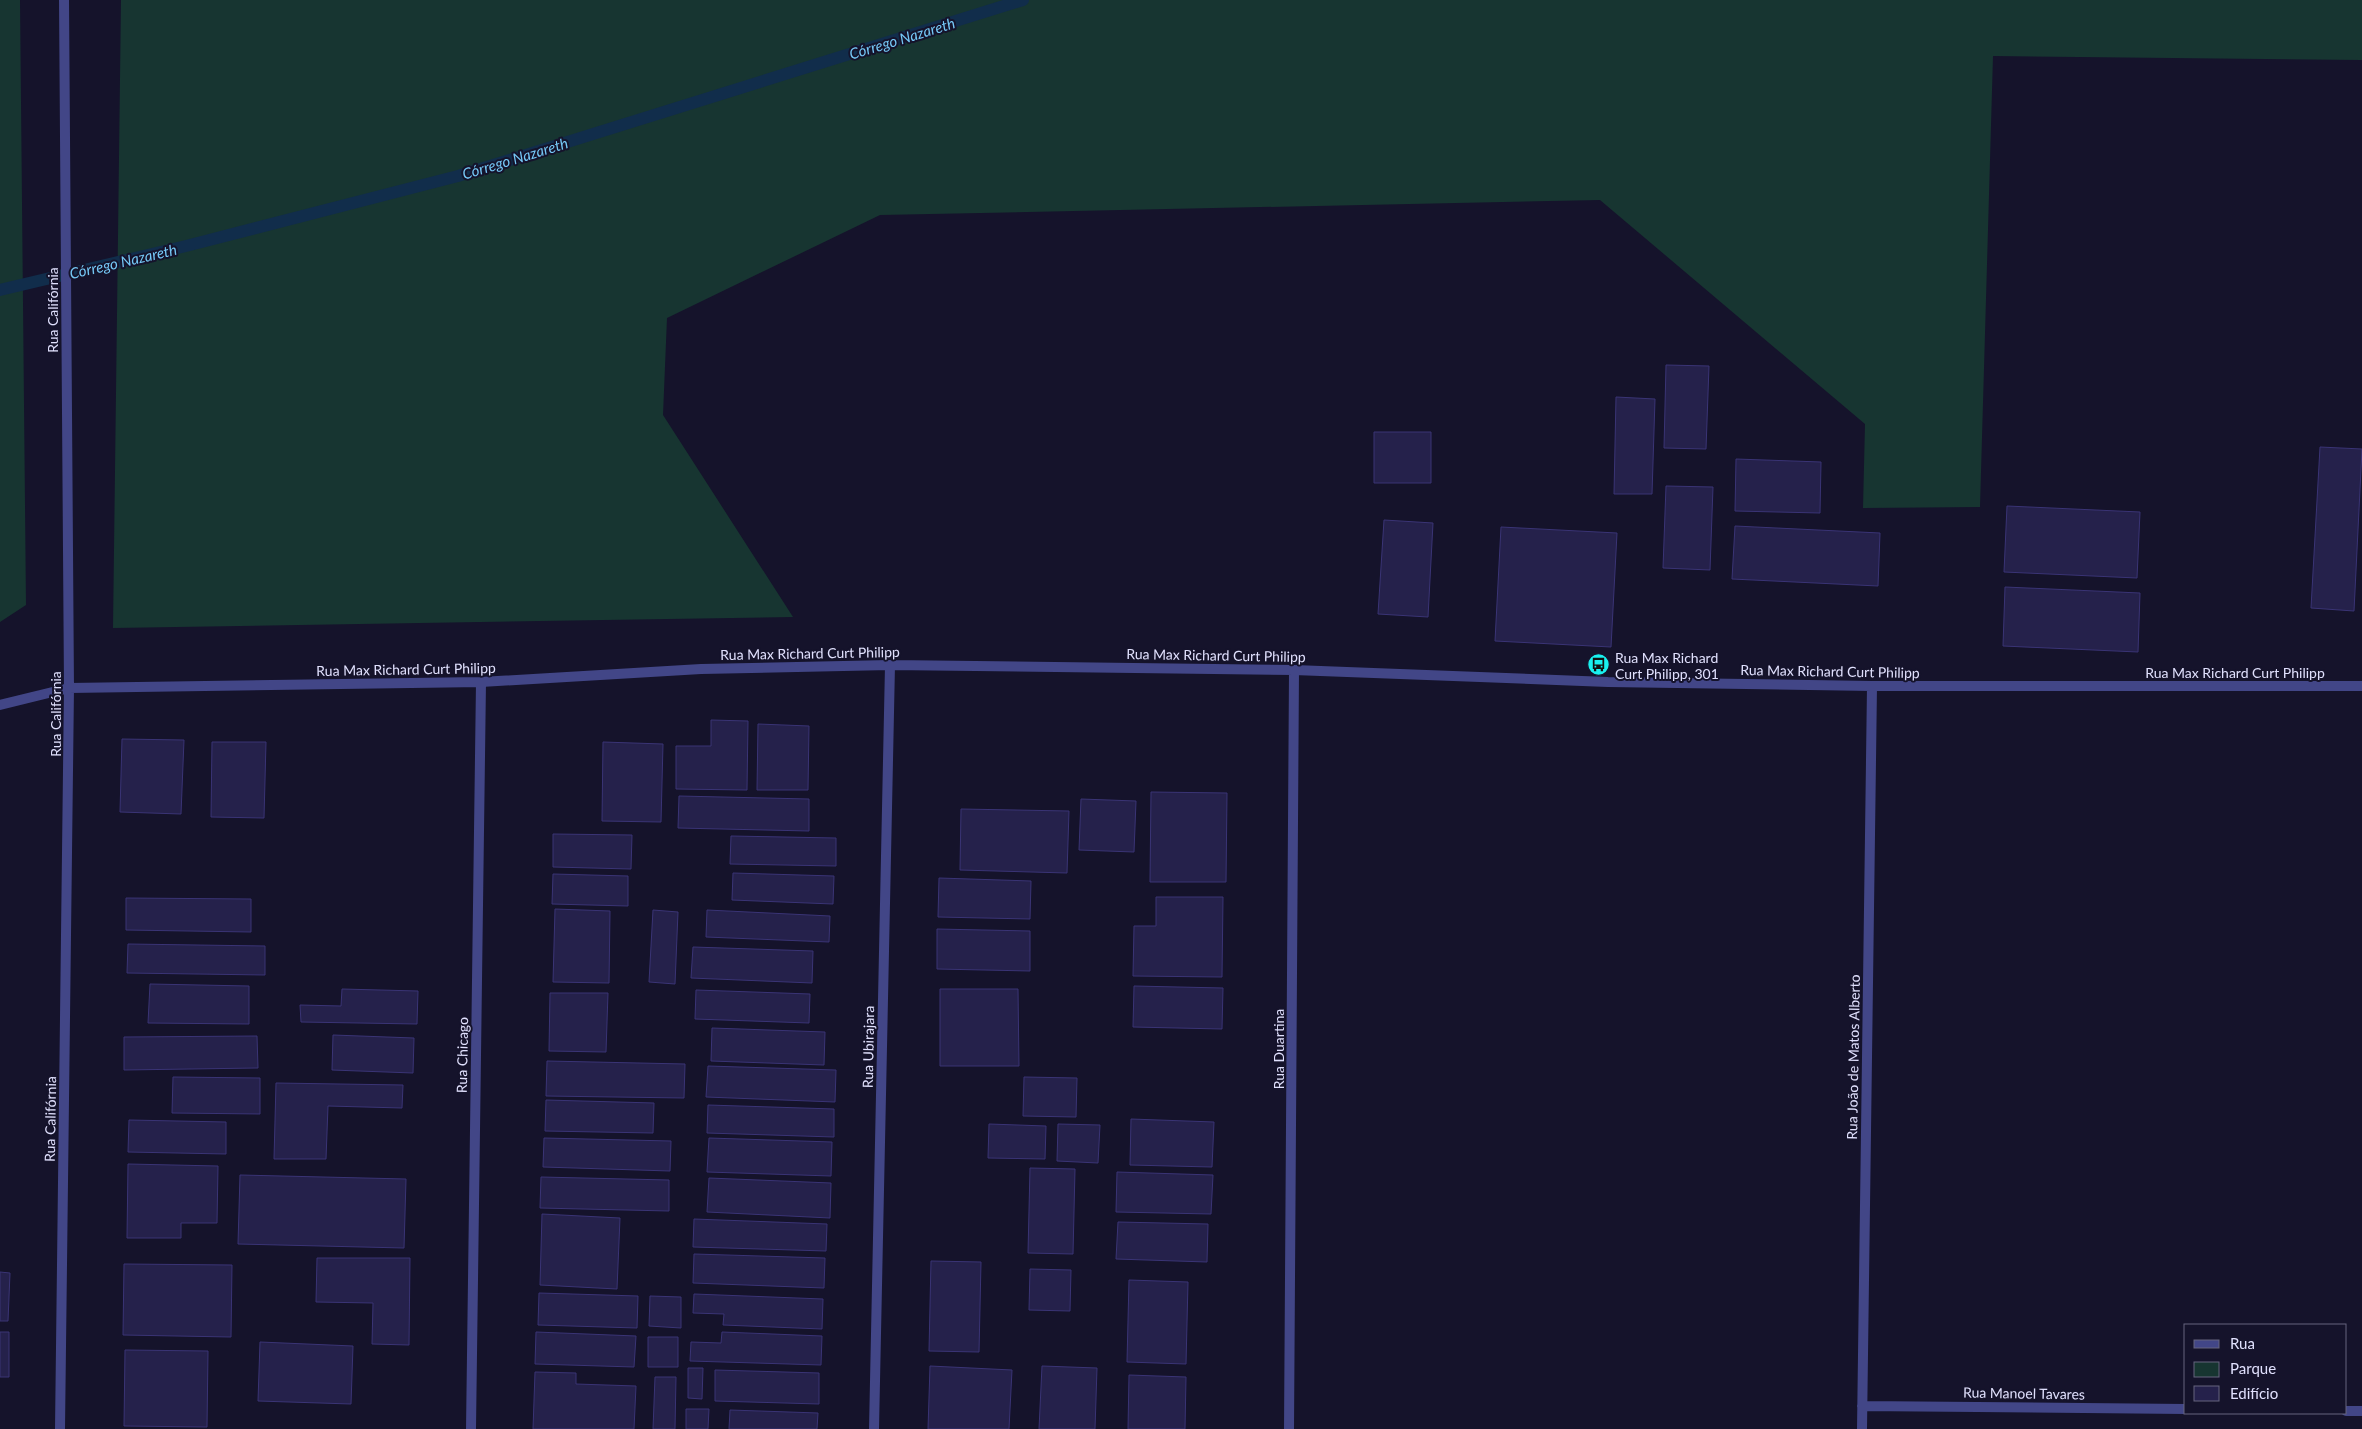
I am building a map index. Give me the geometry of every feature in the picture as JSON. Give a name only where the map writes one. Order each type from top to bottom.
[{"type":"street","name":"Rua Califórnia","points":[[60,1429],[69,688],[64,0]]},
{"type":"street","name":"Rua Max Richard Curt Philipp","points":[[0,704],[69,688],[481,682],[701,670],[890,665],[1294,670],[1608,682],[1872,686],[2362,686]]},
{"type":"street","name":"Rua Ubirajara","points":[[874,1429],[890,665]]},
{"type":"street","name":"Rua Duartina","points":[[1289,1429],[1294,670]]},
{"type":"street","name":"Rua Chicago","points":[[471,1429],[481,682]]},
{"type":"street","name":"Rua João de Matos Alberto","points":[[1862,1429],[1872,686]]},
{"type":"street","name":"Rua Manoel Tavares","points":[[1862,1406],[2184,1409]]},
{"type":"street","points":[[2347,1411],[2362,1411]]},
{"type":"green space","points":[[0,0],[20,0],[26,605],[0,622]]},
{"type":"green space","points":[[121,0],[2362,0],[2362,60],[1993,56],[1980,507],[1863,508],[1865,424],[1600,200],[880,215],[667,318],[663,415],[793,617],[113,628]]},
{"type":"building","points":[[1666,365],[1709,366],[1706,449],[1664,448]]},
{"type":"building","points":[[1616,397],[1655,399],[1652,494],[1614,494]]},
{"type":"building","points":[[1374,432],[1431,432],[1431,483],[1374,483]]},
{"type":"building","points":[[2320,447],[2362,449],[2354,611],[2311,608]]},
{"type":"building","points":[[1736,459],[1821,462],[1820,513],[1735,511]]},
{"type":"building","points":[[1666,486],[1713,487],[1710,570],[1663,568]]},
{"type":"building","points":[[2007,506],[2140,512],[2137,578],[2004,572]]},
{"type":"building","points":[[1384,520],[1433,523],[1428,617],[1378,614]]},
{"type":"building","points":[[1735,526],[1880,533],[1878,586],[1732,579]]},
{"type":"building","points":[[1501,527],[1617,533],[1611,647],[1495,641]]},
{"type":"building","points":[[2005,587],[2140,593],[2138,652],[2003,646]]},
{"type":"building","points":[[711,720],[748,721],[747,790],[676,789],[676,746],[711,746]]},
{"type":"building","points":[[758,724],[809,726],[808,790],[757,790]]},
{"type":"building","points":[[122,739],[184,740],[181,814],[120,812]]},
{"type":"building","points":[[212,742],[266,742],[264,818],[211,817]]},
{"type":"building","points":[[603,742],[663,744],[661,822],[602,821]]},
{"type":"building","points":[[1151,792],[1227,793],[1226,882],[1150,882]]},
{"type":"building","points":[[679,796],[809,799],[809,831],[678,828]]},
{"type":"building","points":[[1081,799],[1136,801],[1134,852],[1079,850]]},
{"type":"building","points":[[961,809],[1069,811],[1067,873],[960,870]]},
{"type":"building","points":[[553,834],[632,835],[631,869],[553,867]]},
{"type":"building","points":[[731,836],[836,838],[836,866],[730,864]]},
{"type":"building","points":[[733,873],[834,876],[833,904],[732,900]]},
{"type":"building","points":[[553,874],[628,876],[628,906],[552,904]]},
{"type":"building","points":[[939,878],[1031,881],[1030,919],[938,917]]},
{"type":"building","points":[[1156,897],[1223,897],[1222,977],[1133,976],[1134,926],[1156,926]]},
{"type":"building","points":[[126,898],[251,899],[251,932],[126,930]]},
{"type":"building","points":[[555,909],[610,911],[609,983],[553,982]]},
{"type":"building","points":[[653,910],[678,912],[675,984],[649,982]]},
{"type":"building","points":[[707,910],[830,916],[829,942],[706,937]]},
{"type":"building","points":[[937,929],[1030,931],[1030,971],[937,969]]},
{"type":"building","points":[[128,944],[265,946],[265,975],[127,973]]},
{"type":"building","points":[[693,947],[813,951],[812,983],[691,978]]},
{"type":"building","points":[[150,984],[249,986],[249,1024],[148,1023]]},
{"type":"building","points":[[1134,986],[1223,988],[1222,1029],[1133,1027]]},
{"type":"building","points":[[342,989],[418,991],[417,1024],[301,1022],[300,1005],[341,1006]]},
{"type":"building","points":[[940,989],[1018,989],[1019,1066],[940,1066]]},
{"type":"building","points":[[696,990],[810,994],[809,1023],[695,1019]]},
{"type":"building","points":[[550,993],[608,993],[606,1052],[549,1051]]},
{"type":"building","points":[[712,1028],[825,1032],[824,1065],[711,1061]]},
{"type":"building","points":[[333,1035],[414,1038],[413,1073],[332,1070]]},
{"type":"building","points":[[257,1036],[258,1068],[124,1070],[124,1037]]},
{"type":"building","points":[[547,1061],[685,1064],[684,1098],[546,1096]]},
{"type":"building","points":[[708,1066],[836,1070],[835,1102],[706,1097]]},
{"type":"building","points":[[173,1077],[260,1078],[260,1114],[172,1113]]},
{"type":"building","points":[[1024,1077],[1077,1078],[1076,1117],[1023,1116]]},
{"type":"building","points":[[276,1083],[403,1085],[402,1108],[328,1106],[326,1159],[274,1159]]},
{"type":"building","points":[[546,1100],[654,1103],[653,1133],[545,1131]]},
{"type":"building","points":[[708,1105],[834,1109],[834,1137],[707,1133]]},
{"type":"building","points":[[1131,1119],[1214,1122],[1212,1167],[1130,1165]]},
{"type":"building","points":[[129,1120],[226,1122],[226,1154],[128,1152]]},
{"type":"building","points":[[989,1124],[1046,1126],[1045,1159],[988,1158]]},
{"type":"building","points":[[1058,1124],[1100,1125],[1098,1163],[1057,1161]]},
{"type":"building","points":[[544,1138],[671,1141],[670,1171],[543,1167]]},
{"type":"building","points":[[709,1138],[832,1142],[831,1176],[707,1172]]},
{"type":"building","points":[[128,1164],[218,1166],[217,1223],[181,1223],[181,1238],[127,1238]]},
{"type":"building","points":[[1030,1168],[1075,1169],[1073,1254],[1028,1253]]},
{"type":"building","points":[[1117,1172],[1213,1175],[1211,1214],[1116,1212]]},
{"type":"building","points":[[240,1175],[406,1179],[404,1248],[238,1244]]},
{"type":"building","points":[[541,1177],[669,1180],[669,1211],[540,1208]]},
{"type":"building","points":[[709,1178],[831,1183],[830,1218],[707,1212]]},
{"type":"building","points":[[542,1214],[620,1218],[617,1289],[540,1285]]},
{"type":"building","points":[[694,1219],[827,1224],[826,1251],[693,1247]]},
{"type":"building","points":[[1118,1222],[1208,1224],[1207,1262],[1116,1259]]},
{"type":"building","points":[[694,1254],[825,1258],[824,1288],[693,1283]]},
{"type":"building","points":[[317,1258],[410,1258],[409,1345],[372,1344],[373,1303],[316,1302]]},
{"type":"building","points":[[931,1261],[981,1262],[979,1352],[929,1351]]},
{"type":"building","points":[[124,1264],[232,1265],[231,1337],[123,1335]]},
{"type":"building","points":[[1030,1269],[1071,1270],[1070,1311],[1029,1310]]},
{"type":"building","points":[[0,1272],[10,1273],[8,1321],[0,1321]]},
{"type":"building","points":[[1129,1280],[1188,1282],[1186,1364],[1127,1362]]},
{"type":"building","points":[[539,1293],[638,1296],[637,1328],[538,1325]]},
{"type":"building","points":[[694,1294],[823,1299],[822,1329],[723,1325],[724,1314],[693,1313]]},
{"type":"building","points":[[650,1296],[681,1297],[681,1328],[649,1326]]},
{"type":"building","points":[[0,1332],[9,1332],[9,1377],[0,1377]]},
{"type":"building","points":[[536,1332],[636,1336],[634,1367],[535,1364]]},
{"type":"building","points":[[722,1332],[822,1336],[821,1365],[690,1361],[691,1342],[721,1343]]},
{"type":"building","points":[[648,1337],[678,1337],[678,1367],[648,1367]]},
{"type":"building","points":[[260,1342],[353,1346],[351,1404],[258,1401]]},
{"type":"building","points":[[125,1350],[208,1351],[207,1427],[124,1426]]},
{"type":"building","points":[[930,1366],[1012,1370],[1009,1429],[928,1429]]},
{"type":"building","points":[[1042,1366],[1097,1368],[1095,1429],[1039,1429]]},
{"type":"building","points":[[688,1368],[703,1368],[702,1399],[688,1398]]},
{"type":"building","points":[[715,1370],[819,1373],[819,1404],[715,1401]]},
{"type":"building","points":[[535,1372],[576,1373],[576,1384],[636,1386],[634,1429],[533,1429]]},
{"type":"building","points":[[1129,1375],[1186,1377],[1185,1429],[1128,1429]]},
{"type":"building","points":[[655,1377],[676,1377],[675,1429],[653,1429]]},
{"type":"building","points":[[686,1409],[709,1409],[708,1429],[686,1429]]},
{"type":"building","points":[[730,1410],[818,1413],[817,1429],[729,1429]]},
{"type":"waterway","name":"Córrego Nazareth","points":[[0,290],[186,246],[458,176],[1023,0]]},
{"type":"place","name":"Rua Max Richard Curt Philipp, 301","points":[[1599,665]]}]
